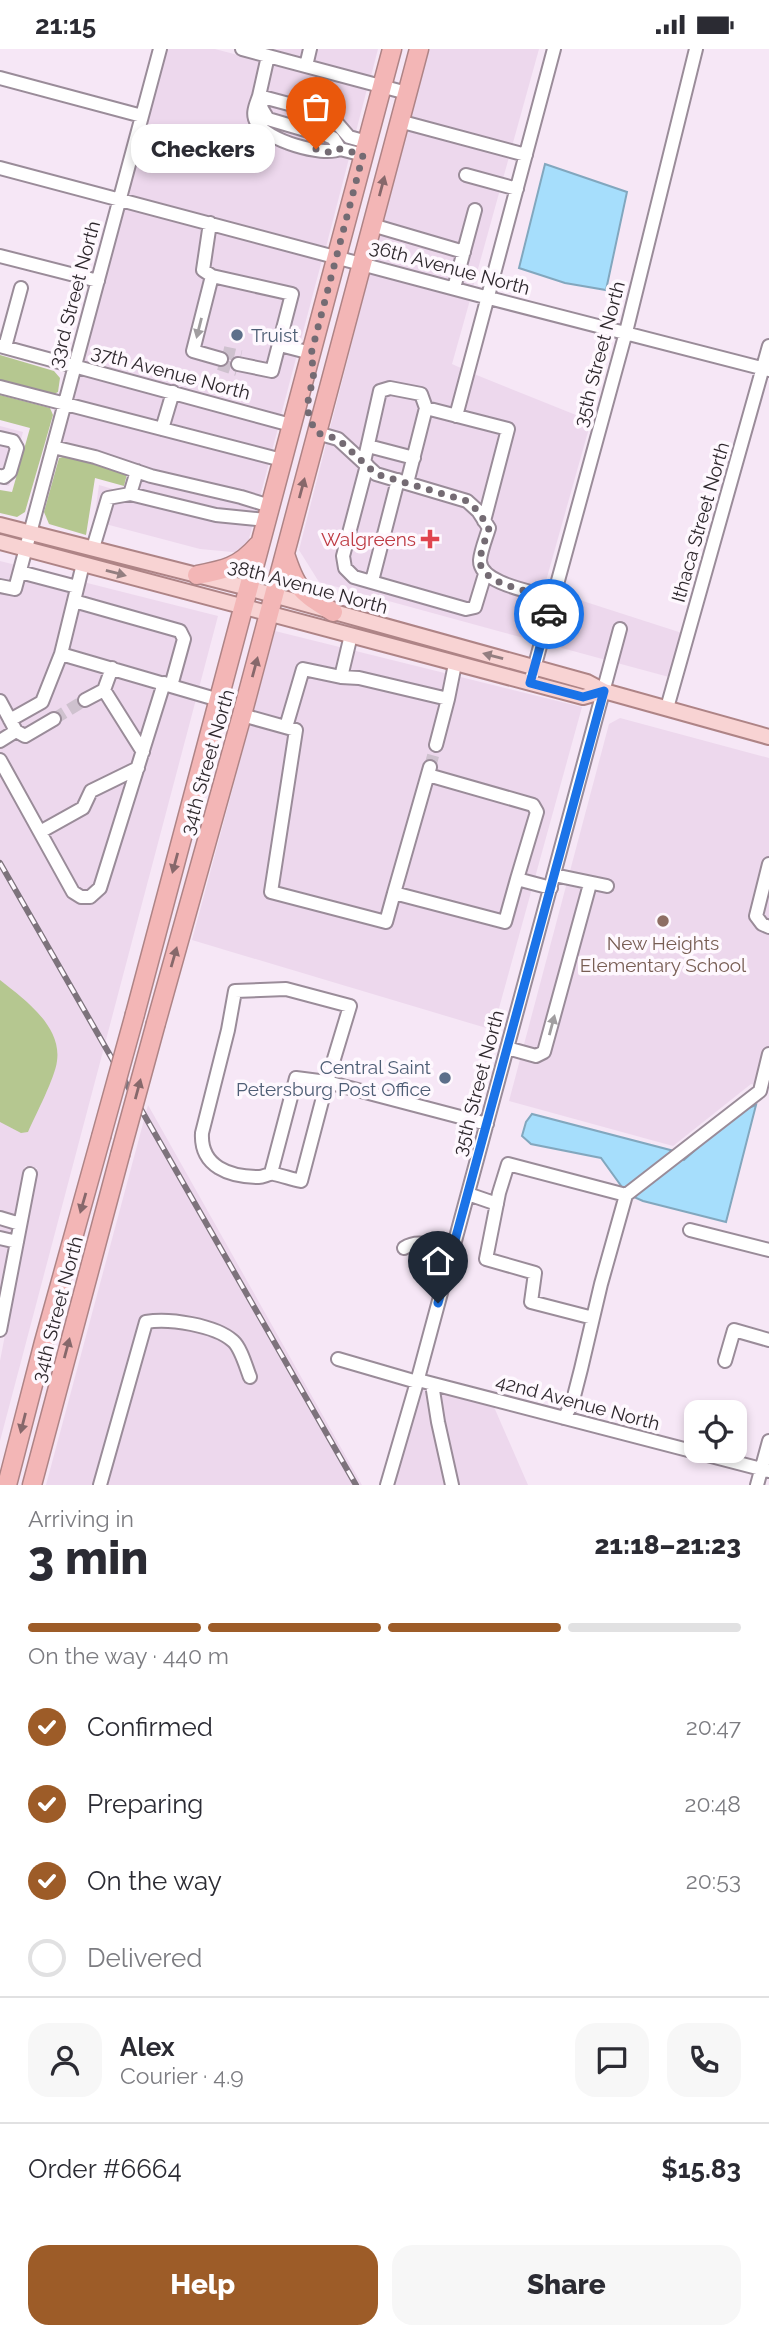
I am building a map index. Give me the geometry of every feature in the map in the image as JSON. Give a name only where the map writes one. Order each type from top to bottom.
[{"type":"highway","name":"34th Street North","points":[[7,1485],[392,49]]},
{"type":"highway","name":"34th Street North","points":[[32,1485],[242,715],[419,49]]},
{"type":"highway","points":[[310,355],[314,368],[307,409],[317,433]]},
{"type":"highway","points":[[197,575],[233,566],[246,558],[260,542]]},
{"type":"highway","points":[[285,554],[296,584],[307,595],[333,612]]},
{"type":"main road","name":"38th Avenue North","points":[[0,525],[274,595],[587,682],[604,691],[769,737]]},
{"type":"main road","name":"38th Avenue North","points":[[0,542],[583,697],[604,691]]},
{"type":"street","name":"33rd Street North","points":[[20,572],[160,49]]},
{"type":"street","points":[[242,49],[407,93]]},
{"type":"street","points":[[306,66],[310,49]]},
{"type":"street","points":[[456,416],[554,49]]},
{"type":"street","name":"35th Street North","points":[[530,683],[626,332],[696,49]]},
{"type":"street","points":[[268,56],[254,111],[256,123],[272,138],[322,151],[332,153],[340,149],[365,149]]},
{"type":"street","points":[[0,78],[142,116]]},
{"type":"street","points":[[259,96],[261,109],[268,119],[333,138],[340,149]]},
{"type":"street","points":[[259,96],[330,115],[349,137],[365,149]]},
{"type":"street","points":[[399,121],[526,155]]},
{"type":"street","name":"36th Avenue North","points":[[0,168],[766,369]]},
{"type":"street","points":[[466,175],[517,189]]},
{"type":"street","points":[[454,288],[475,210]]},
{"type":"street","points":[[210,223],[204,270],[212,276],[292,294],[272,371],[239,363]]},
{"type":"street","points":[[372,225],[464,251]]},
{"type":"street","points":[[0,256],[98,281]]},
{"type":"street","points":[[212,276],[192,351],[218,358]]},
{"type":"street","points":[[2,347],[21,288]]},
{"type":"street","points":[[280,345],[310,355]]},
{"type":"street","name":"Ithaca Street North","points":[[667,708],[766,369],[769,346]]},
{"type":"street","name":"37th Avenue North","points":[[2,347],[291,425]]},
{"type":"street","points":[[0,387],[282,460]]},
{"type":"street","points":[[372,581],[402,482],[414,458],[426,408],[421,394],[390,388],[380,391],[343,557],[345,568],[354,577],[466,609],[475,607],[485,574]]},
{"type":"street","points":[[162,429],[173,393]]},
{"type":"street","points":[[426,408],[508,429],[484,520]]},
{"type":"street","points":[[317,433],[338,439],[376,474],[467,501],[478,511],[489,528],[480,562],[485,574],[496,581],[553,598]]},
{"type":"street","points":[[0,438],[13,441],[17,448],[10,472],[4,477],[0,476]]},
{"type":"street","points":[[368,446],[414,458]]},
{"type":"street","points":[[53,447],[95,457],[268,513]]},
{"type":"street","points":[[130,494],[137,471]]},
{"type":"street","points":[[93,548],[108,498],[130,494],[216,515],[268,513]]},
{"type":"street","points":[[0,741],[13,726],[42,702],[61,654],[83,564]]},
{"type":"street","points":[[0,586],[15,589],[20,572],[78,587]]},
{"type":"street","points":[[0,760],[73,892],[81,897],[90,897],[100,888],[143,751],[184,639],[180,631],[74,601]]},
{"type":"street","name":"35th Street North","points":[[387,1485],[620,629]]},
{"type":"street","points":[[341,677],[351,635]]},
{"type":"street","points":[[61,654],[219,700]]},
{"type":"street","points":[[436,745],[455,664]]},
{"type":"street","points":[[85,700],[104,690],[112,668]]},
{"type":"street","points":[[286,727],[303,669],[359,678],[448,699]]},
{"type":"street","points":[[104,690],[143,751]]},
{"type":"street","points":[[0,701],[13,726],[25,736],[54,719]]},
{"type":"street","points":[[242,715],[296,730],[271,892],[386,922],[394,893],[429,771],[533,805],[537,812],[505,922],[394,893]]},
{"type":"street","points":[[40,832],[83,808],[91,791],[138,768]]},
{"type":"street","points":[[769,865],[756,916],[762,924],[769,927]]},
{"type":"street","points":[[517,879],[607,886]]},
{"type":"street","points":[[507,1048],[536,1056],[544,1052],[590,884]]},
{"type":"street","points":[[286,989],[350,1006],[327,1082],[301,1181],[271,1173],[261,1177],[225,1173],[215,1166],[202,1145],[202,1133],[235,991],[286,989]]},
{"type":"street","points":[[564,1418],[572,1404],[626,1195],[764,1092],[769,1054]]},
{"type":"street","points":[[271,1173],[296,1078],[327,1082],[487,1124]]},
{"type":"street","points":[[593,1318],[531,1301],[535,1273],[486,1259],[497,1204],[508,1164],[626,1195]]},
{"type":"street","points":[[1,1322],[6,1264],[17,1243],[30,1174]]},
{"type":"street","points":[[468,1194],[497,1204]]},
{"type":"street","points":[[0,1218],[20,1223]]},
{"type":"street","points":[[690,1230],[769,1250]]},
{"type":"street","points":[[0,1238],[17,1243]]},
{"type":"street","points":[[404,1248],[412,1242],[419,1242],[452,1252]]},
{"type":"street","points":[[100,1485],[146,1322],[162,1319],[208,1329],[234,1342],[250,1377]]},
{"type":"street","points":[[725,1361],[734,1330],[769,1340]]},
{"type":"street","name":"42nd Avenue North","points":[[338,1359],[765,1470]]},
{"type":"street","points":[[432,1384],[452,1485]]},
{"type":"street","points":[[757,1485],[765,1470],[769,1441]]},
{"type":"shaded area","points":[[166,49],[215,49],[367,89],[326,247],[127,194]]},
{"type":"shaded area","points":[[269,49],[378,49],[371,76]]},
{"type":"shaded area","points":[[427,49],[539,49],[473,287],[373,259]]},
{"type":"shaded area","points":[[124,208],[322,260],[281,415],[83,361]]},
{"type":"shaded area","points":[[370,272],[470,300],[452,364],[463,369],[449,421],[461,424],[474,374],[591,421],[544,588],[549,590],[535,641],[319,582],[299,550]]},
{"type":"shaded area","points":[[79,374],[278,428],[243,553],[200,549],[94,521],[99,485],[123,492],[129,487],[132,471],[58,453]]},
{"type":"shaded area","points":[[0,426],[23,432],[9,486],[0,484]]},
{"type":"shaded area","points":[[0,561],[218,616],[0,1441],[0,1361],[37,1168],[25,1166],[0,1298]]},
{"type":"shaded area","points":[[561,594],[682,633],[669,677],[547,644]]},
{"type":"shaded area","points":[[275,631],[582,707],[493,1030],[192,940]]},
{"type":"shaded area","name":"New Heights Elementary School","points":[[620,718],[769,758],[769,1088],[751,1084],[673,1146],[509,1101],[609,724]]},
{"type":"shaded area","points":[[148,1105],[362,1485],[46,1485]]},
{"type":"shaded area","points":[[422,1388],[494,1407],[528,1485],[393,1485]]},
{"type":"green space","points":[[0,355],[54,371],[60,378],[58,392],[52,395],[0,382]]},
{"type":"green space","points":[[0,395],[50,408],[53,415],[25,512],[17,517],[0,513],[0,490],[12,492],[30,428],[0,420]]},
{"type":"green space","points":[[59,458],[125,470],[127,474],[124,486],[95,478],[86,535],[49,524],[44,512]]},
{"type":"green space","points":[[0,980],[39,1015],[54,1036],[57,1048],[53,1077],[28,1132],[21,1133],[0,1122]]},
{"type":"water","points":[[545,164],[627,192],[606,290],[565,283],[519,268]]},
{"type":"water","points":[[756,1105],[726,1222],[643,1201],[627,1194],[601,1158],[531,1144],[522,1136],[526,1122],[532,1114],[674,1151],[684,1160],[738,1112]]},
{"type":"tunnel","points":[[223,352],[241,356]]},
{"type":"tunnel","points":[[219,364],[237,370]]},
{"type":"tunnel","points":[[54,719],[85,700]]},
{"type":"tunnel","points":[[430,767],[436,745]]},
{"type":"railway","points":[[0,863],[356,1485]]},
{"type":"way so far","points":[[316,149],[332,153],[340,149],[363,155],[310,358],[314,368],[307,409],[312,425],[317,433],[338,439],[376,474],[467,501],[478,511],[489,528],[480,562],[485,574],[496,581],[553,598],[549,614]]},
{"type":"place","name":"Checkers","points":[[316,149]]},
{"type":"place","name":"Truist","points":[[237,335]]},
{"type":"place","name":"Walgreens","points":[[430,539]]},
{"type":"place","name":"New Heights Elementary School","points":[[663,921]]},
{"type":"place","name":"Central Saint Petersburg Post Office","points":[[445,1078]]},
{"type":"route","points":[[438,1303],[604,691],[583,697],[530,683],[549,614]]}]
